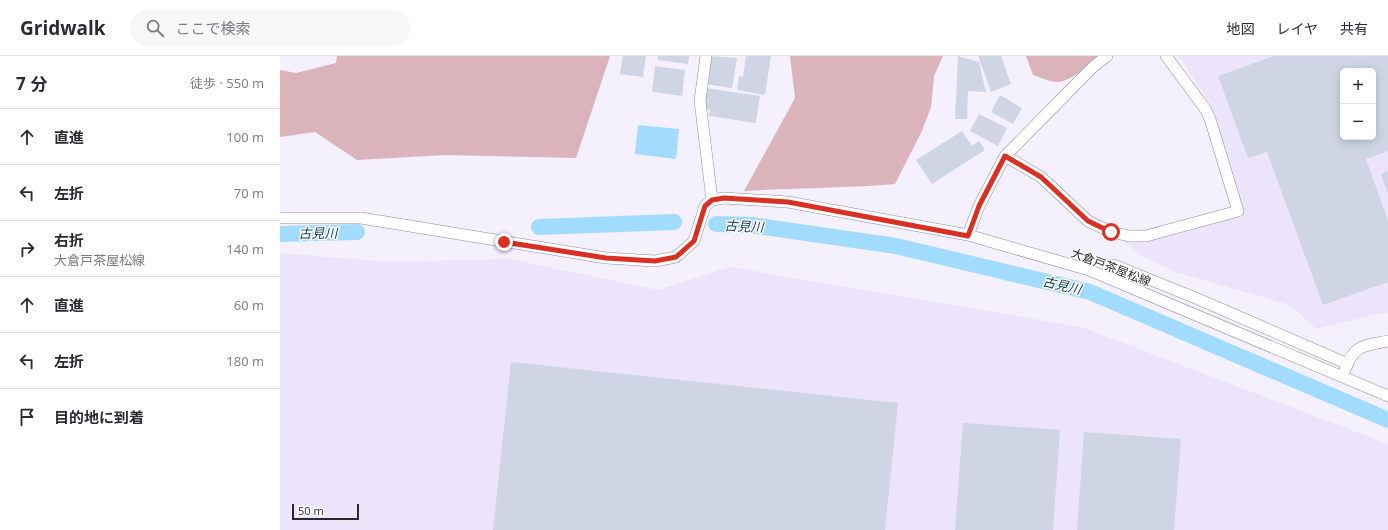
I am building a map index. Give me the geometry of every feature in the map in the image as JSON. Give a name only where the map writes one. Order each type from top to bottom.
[{"type":"street","points":[[280,218],[361,218],[606,258],[655,261],[676,257],[694,241],[705,206],[712,200],[700,101],[706,56]]},
{"type":"street","points":[[968,236],[979,206],[1005,156],[1093,67],[1107,56]]},
{"type":"street","points":[[1005,156],[1041,177],[1088,221],[1111,232],[1128,236],[1146,236],[1238,211],[1206,110],[1166,56]]},
{"type":"street","name":"大倉戸茶屋松線","points":[[712,200],[724,198],[788,202],[968,236],[1089,270],[1388,396]]},
{"type":"street","points":[[1114,265],[1198,299],[1348,364]]},
{"type":"street","points":[[1343,377],[1353,353],[1362,346],[1388,340]]},
{"type":"shaded area","points":[[337,56],[610,56],[576,158],[446,155],[357,160],[315,132],[280,137],[280,70],[296,73],[336,63]]},
{"type":"shaded area","points":[[790,56],[943,56],[934,76],[931,107],[922,131],[895,184],[744,191],[795,98]]},
{"type":"shaded area","points":[[1026,56],[1099,56],[1073,76],[1062,81],[1054,82],[1033,75]]},
{"type":"shaded area","points":[[1179,56],[1388,56],[1388,313],[1377,314],[1316,329],[1290,305],[1175,272],[1140,255],[1116,234],[1238,211],[1231,169],[1212,107]]},
{"type":"shaded area","points":[[280,253],[388,262],[509,259],[658,290],[730,267],[1081,327],[1388,444],[1388,530],[280,530]]},
{"type":"water","points":[[638,125],[679,129],[676,159],[635,154]]},
{"type":"building","points":[[623,56],[646,56],[643,77],[620,74]]},
{"type":"building","points":[[658,56],[689,56],[688,64],[658,60]]},
{"type":"building","points":[[709,56],[737,58],[732,88],[705,84]]},
{"type":"building","points":[[746,56],[771,56],[765,95],[737,90],[739,76],[743,77]]},
{"type":"building","points":[[958,56],[979,62],[986,92],[968,91],[967,119],[955,119]]},
{"type":"building","points":[[978,56],[1001,56],[1011,84],[991,92]]},
{"type":"building","points":[[1274,56],[1388,56],[1388,151],[1366,159],[1388,221],[1388,282],[1323,305],[1267,152],[1248,158],[1218,76]]},
{"type":"building","points":[[655,66],[685,70],[682,96],[652,92]]},
{"type":"building","points":[[705,88],[760,96],[756,123],[709,116],[710,110],[703,109]]},
{"type":"building","points":[[1000,95],[1022,108],[1013,124],[991,112]]},
{"type":"building","points":[[979,114],[1007,128],[998,146],[970,131]]},
{"type":"building","points":[[962,131],[972,146],[979,141],[985,150],[932,184],[916,160]]},
{"type":"building","points":[[1388,171],[1388,193],[1381,174]]},
{"type":"building","points":[[511,362],[898,403],[885,530],[493,530]]},
{"type":"building","points":[[963,423],[1060,430],[1053,530],[955,530]]},
{"type":"building","points":[[1084,432],[1181,439],[1174,530],[1077,530]]},
{"type":"waterway","name":"古見川","points":[[539,227],[674,222]]},
{"type":"waterway","name":"古見川","points":[[716,224],[751,225],[896,246],[1090,292],[1388,420]]},
{"type":"waterway","name":"古見川","points":[[280,234],[357,232]]},
{"type":"route","points":[[504,242],[606,258],[655,261],[676,257],[694,241],[705,206],[712,200],[724,198],[788,202],[968,236],[979,206],[1005,156],[1041,177],[1088,221],[1111,232]]}]
